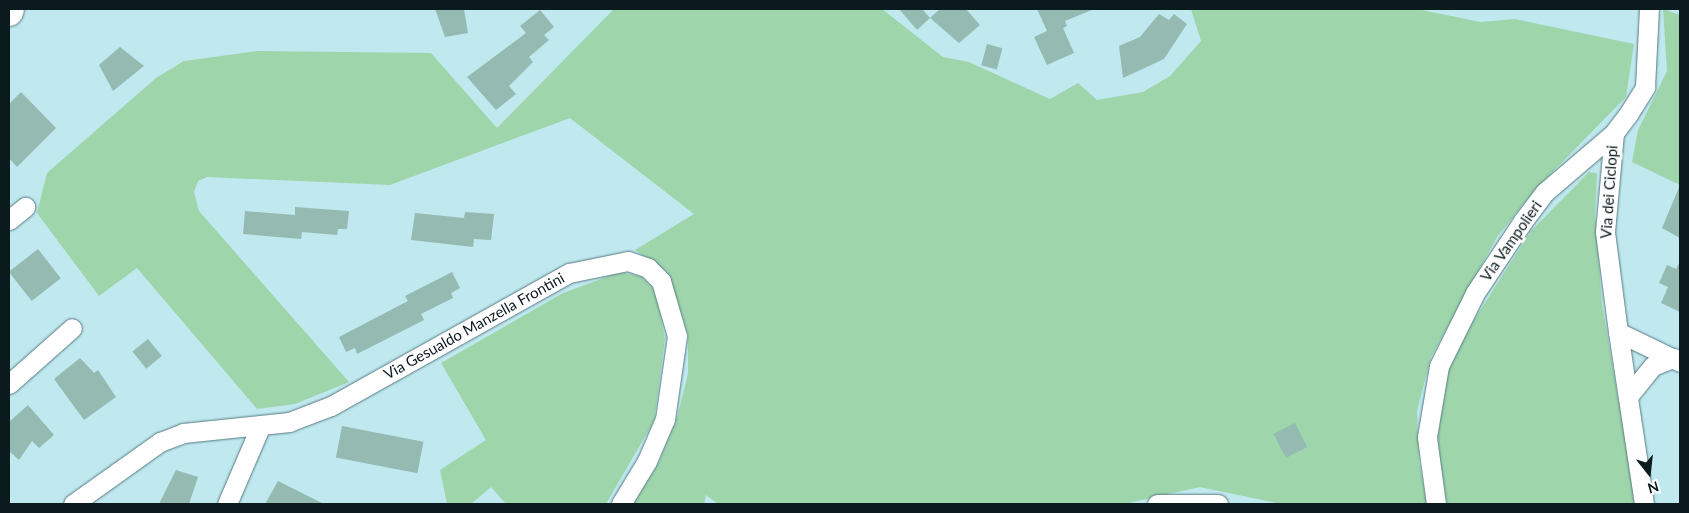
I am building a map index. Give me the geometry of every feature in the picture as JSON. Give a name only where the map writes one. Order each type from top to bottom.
[{"type":"street","name":"Via Vampolieri","points":[[1436,504],[1428,458],[1428,412],[1439,366],[1454,333],[1502,250],[1546,192],[1614,133],[1645,87],[1649,9]]},
{"type":"street","name":"Via dei Ciclopi","points":[[1614,133],[1605,232],[1618,332],[1630,394],[1644,504]]},
{"type":"street","points":[[9,220],[25,207]]},
{"type":"street","name":"Via Gesualdo Manzella Frontini","points":[[73,504],[160,442],[183,433],[289,422],[330,406],[568,273],[628,261],[648,268],[661,281],[677,336],[665,420],[647,461],[621,504]]},
{"type":"street","points":[[9,384],[72,328]]},
{"type":"street","points":[[1618,332],[1677,360]]},
{"type":"street","points":[[1630,394],[1652,366],[1677,360]]},
{"type":"street","points":[[227,504],[261,425]]},
{"type":"street","points":[[1157,504],[1218,504]]},
{"type":"green space","points":[[614,9],[882,9],[943,57],[969,62],[1050,99],[1078,83],[1097,100],[1143,92],[1170,76],[1201,41],[1191,9],[1417,9],[1480,22],[1515,19],[1634,44],[1626,97],[1533,192],[1497,237],[1431,357],[1417,411],[1419,462],[1427,504],[1282,504],[1200,487],[1124,504],[718,504],[706,495],[704,504],[634,504],[659,462],[677,418],[688,374],[688,334],[667,271],[635,250],[694,214],[570,118],[390,185],[207,177],[198,181],[194,192],[199,211],[349,382],[295,404],[257,409],[137,268],[99,296],[37,213],[47,173],[156,78],[184,61],[257,51],[431,53],[497,128]]},
{"type":"green space","points":[[1663,9],[1680,15],[1680,185],[1632,162],[1638,130],[1667,71]]},
{"type":"green space","points":[[1589,172],[1597,173],[1595,215],[1602,304],[1636,504],[1447,504],[1436,433],[1447,374],[1463,337],[1531,231]]},
{"type":"green space","points":[[620,272],[642,277],[656,292],[665,339],[654,421],[606,504],[506,504],[491,487],[471,504],[447,504],[440,470],[486,440],[441,363],[563,293]]},
{"type":"building","points":[[435,9],[464,9],[468,33],[445,37]]},
{"type":"building","points":[[899,9],[922,9],[930,18],[917,30]]},
{"type":"building","points":[[940,9],[966,9],[980,25],[959,43],[930,18]]},
{"type":"building","points":[[1037,9],[1094,9],[1065,21],[1067,26],[1063,28],[1074,53],[1047,65],[1034,37],[1047,31]]},
{"type":"building","points":[[540,10],[554,27],[544,35],[549,40],[529,57],[533,62],[509,86],[516,94],[496,110],[467,77],[526,33],[520,26]]},
{"type":"building","points":[[1159,14],[1169,20],[1174,14],[1187,24],[1164,59],[1123,78],[1119,46],[1140,37]]},
{"type":"building","points":[[987,44],[1002,48],[997,69],[981,65]]},
{"type":"building","points":[[120,47],[144,66],[113,91],[99,65]]},
{"type":"building","points":[[21,92],[56,128],[17,167],[9,158],[9,104]]},
{"type":"building","points":[[1680,185],[1680,238],[1662,228]]},
{"type":"building","points":[[295,207],[349,211],[347,229],[338,229],[337,235],[302,232],[301,239],[243,234],[245,211],[295,215]]},
{"type":"building","points":[[465,212],[494,214],[491,240],[474,239],[473,247],[411,240],[415,213],[464,218]]},
{"type":"building","points":[[38,249],[61,278],[32,301],[9,272]]},
{"type":"building","points":[[1680,261],[1680,312],[1661,303],[1668,287],[1659,283],[1667,265],[1676,269]]},
{"type":"building","points":[[452,272],[460,288],[451,293],[453,298],[421,314],[424,320],[357,354],[355,348],[346,352],[339,337],[408,301],[405,296]]},
{"type":"building","points":[[148,339],[162,356],[146,369],[132,352]]},
{"type":"building","points":[[80,358],[94,373],[98,370],[116,397],[84,420],[54,379]]},
{"type":"building","points":[[28,405],[54,435],[39,448],[32,441],[19,460],[9,451],[9,422]]},
{"type":"building","points":[[1295,423],[1307,447],[1286,458],[1274,434]]},
{"type":"building","points":[[342,426],[423,442],[417,473],[336,457]]},
{"type":"building","points":[[176,470],[198,477],[189,504],[159,504]]},
{"type":"building","points":[[278,481],[324,504],[265,504]]}]
